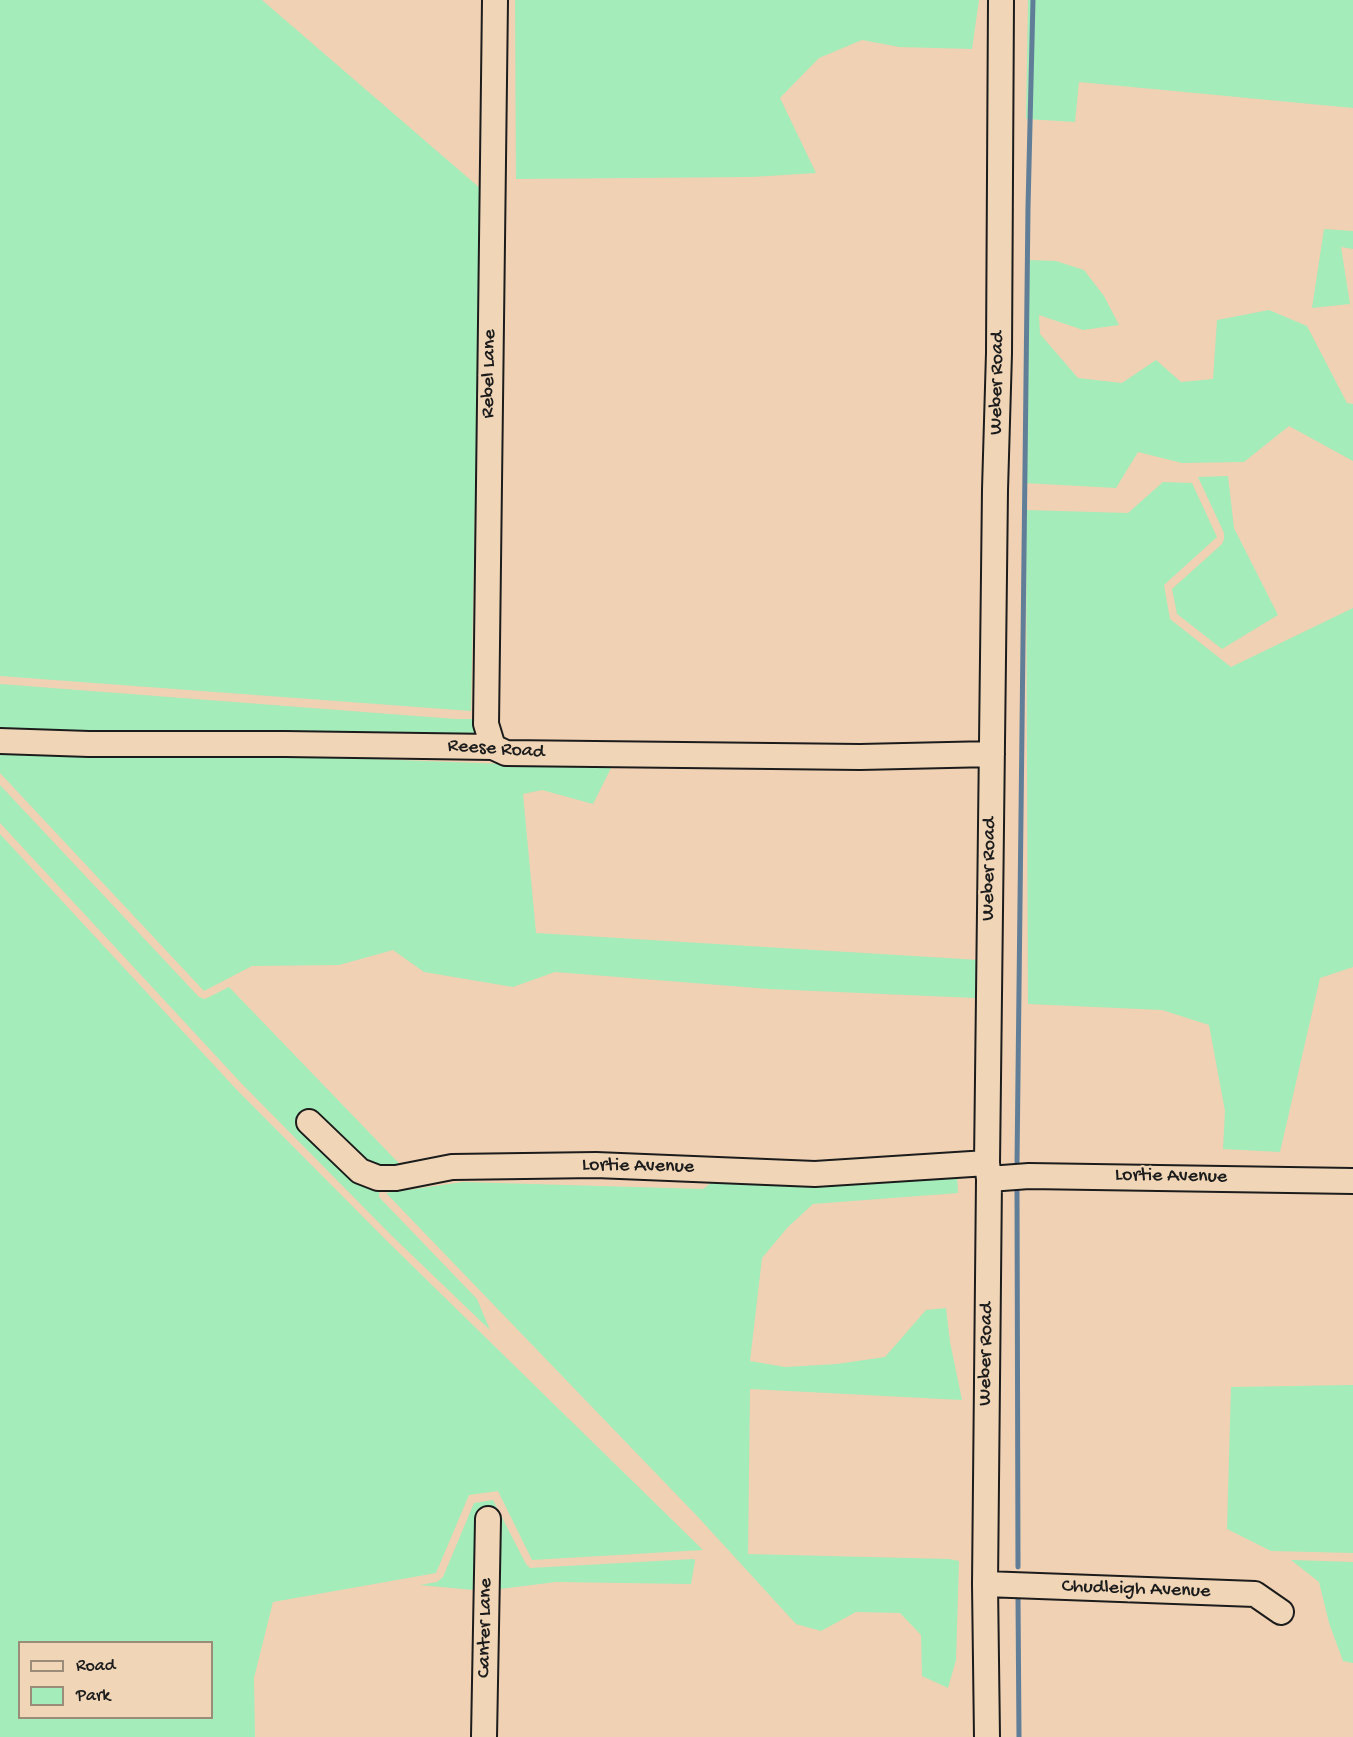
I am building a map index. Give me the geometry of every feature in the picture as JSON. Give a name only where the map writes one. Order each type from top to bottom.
[{"type":"street","name":"Rebel Lane","points":[[493,747],[486,724],[495,0]]},
{"type":"street","name":"Weber Road","points":[[987,1737],[985,1584],[988,1171],[999,353],[1001,0]]},
{"type":"street","name":"Reese Road","points":[[0,741],[89,744],[493,747],[506,753],[860,757],[992,754]]},
{"type":"street","name":"Lortie Avenue","points":[[309,1122],[360,1171],[378,1178],[396,1178],[452,1167],[596,1165],[815,1174],[988,1171],[1041,1176],[1353,1181]]},
{"type":"street","name":"Canter Lane","points":[[484,1737],[488,1519]]},
{"type":"street","name":"Chudleigh Avenue","points":[[985,1584],[1255,1594],[1281,1612]]},
{"type":"green space","points":[[0,0],[262,0],[481,189],[471,711],[0,676]]},
{"type":"green space","points":[[515,0],[979,0],[972,49],[899,47],[862,40],[819,58],[780,98],[816,173],[752,177],[516,179]]},
{"type":"green space","points":[[1028,0],[1353,0],[1353,108],[1079,82],[1075,122],[1026,119]]},
{"type":"green space","points":[[1324,229],[1353,231],[1353,249],[1341,247],[1350,304],[1312,308]]},
{"type":"green space","points":[[1028,260],[1056,261],[1084,270],[1104,296],[1119,325],[1083,330],[1039,315],[1040,334],[1078,378],[1122,383],[1156,360],[1181,382],[1213,379],[1217,320],[1269,310],[1307,326],[1347,403],[1353,404],[1353,461],[1289,426],[1244,462],[1182,463],[1138,452],[1116,488],[1024,483]]},
{"type":"green space","points":[[1228,476],[1234,528],[1278,615],[1222,649],[1177,614],[1172,589],[1222,544],[1224,539],[1224,533],[1198,477]]},
{"type":"green space","points":[[1163,482],[1192,483],[1217,537],[1164,585],[1170,619],[1231,667],[1353,608],[1353,967],[1320,978],[1280,1152],[1223,1149],[1225,1111],[1209,1025],[1162,1010],[1028,1004],[1026,510],[1128,513]]},
{"type":"green space","points":[[0,684],[455,719],[476,717],[493,724],[506,755],[0,737]]},
{"type":"green space","points":[[0,745],[611,768],[593,804],[542,790],[523,794],[536,933],[979,960],[975,998],[769,989],[555,972],[513,987],[424,972],[393,950],[339,965],[252,966],[204,991],[0,773]]},
{"type":"green space","points":[[0,785],[199,997],[205,999],[229,987],[415,1180],[380,1187],[379,1197],[477,1299],[490,1330],[392,1236],[242,1084],[0,823]]},
{"type":"green space","points":[[0,834],[237,1090],[388,1242],[703,1550],[532,1560],[498,1491],[469,1495],[436,1573],[273,1602],[254,1678],[255,1737],[0,1737]]},
{"type":"green space","points":[[957,1175],[958,1193],[813,1204],[788,1227],[762,1258],[750,1361],[785,1367],[837,1364],[885,1357],[926,1310],[946,1308],[950,1342],[962,1400],[750,1389],[748,1554],[959,1561],[956,1660],[948,1688],[922,1676],[921,1635],[900,1613],[856,1612],[821,1631],[796,1624],[698,1517],[386,1193],[463,1182],[703,1189],[718,1178]]},
{"type":"green space","points":[[1353,1385],[1353,1553],[1271,1551],[1227,1529],[1231,1387]]},
{"type":"green space","points":[[493,1500],[530,1568],[694,1559],[691,1584],[556,1582],[484,1591],[420,1585],[437,1582],[443,1577],[474,1503]]},
{"type":"green space","points":[[1291,1560],[1353,1562],[1353,1663],[1343,1661],[1329,1623],[1319,1582]]},
{"type":"waterway","points":[[1017,1162],[1028,207],[1033,0]]},
{"type":"waterway","points":[[1017,1190],[1018,1567]]},
{"type":"waterway","points":[[1018,1597],[1019,1737]]}]
